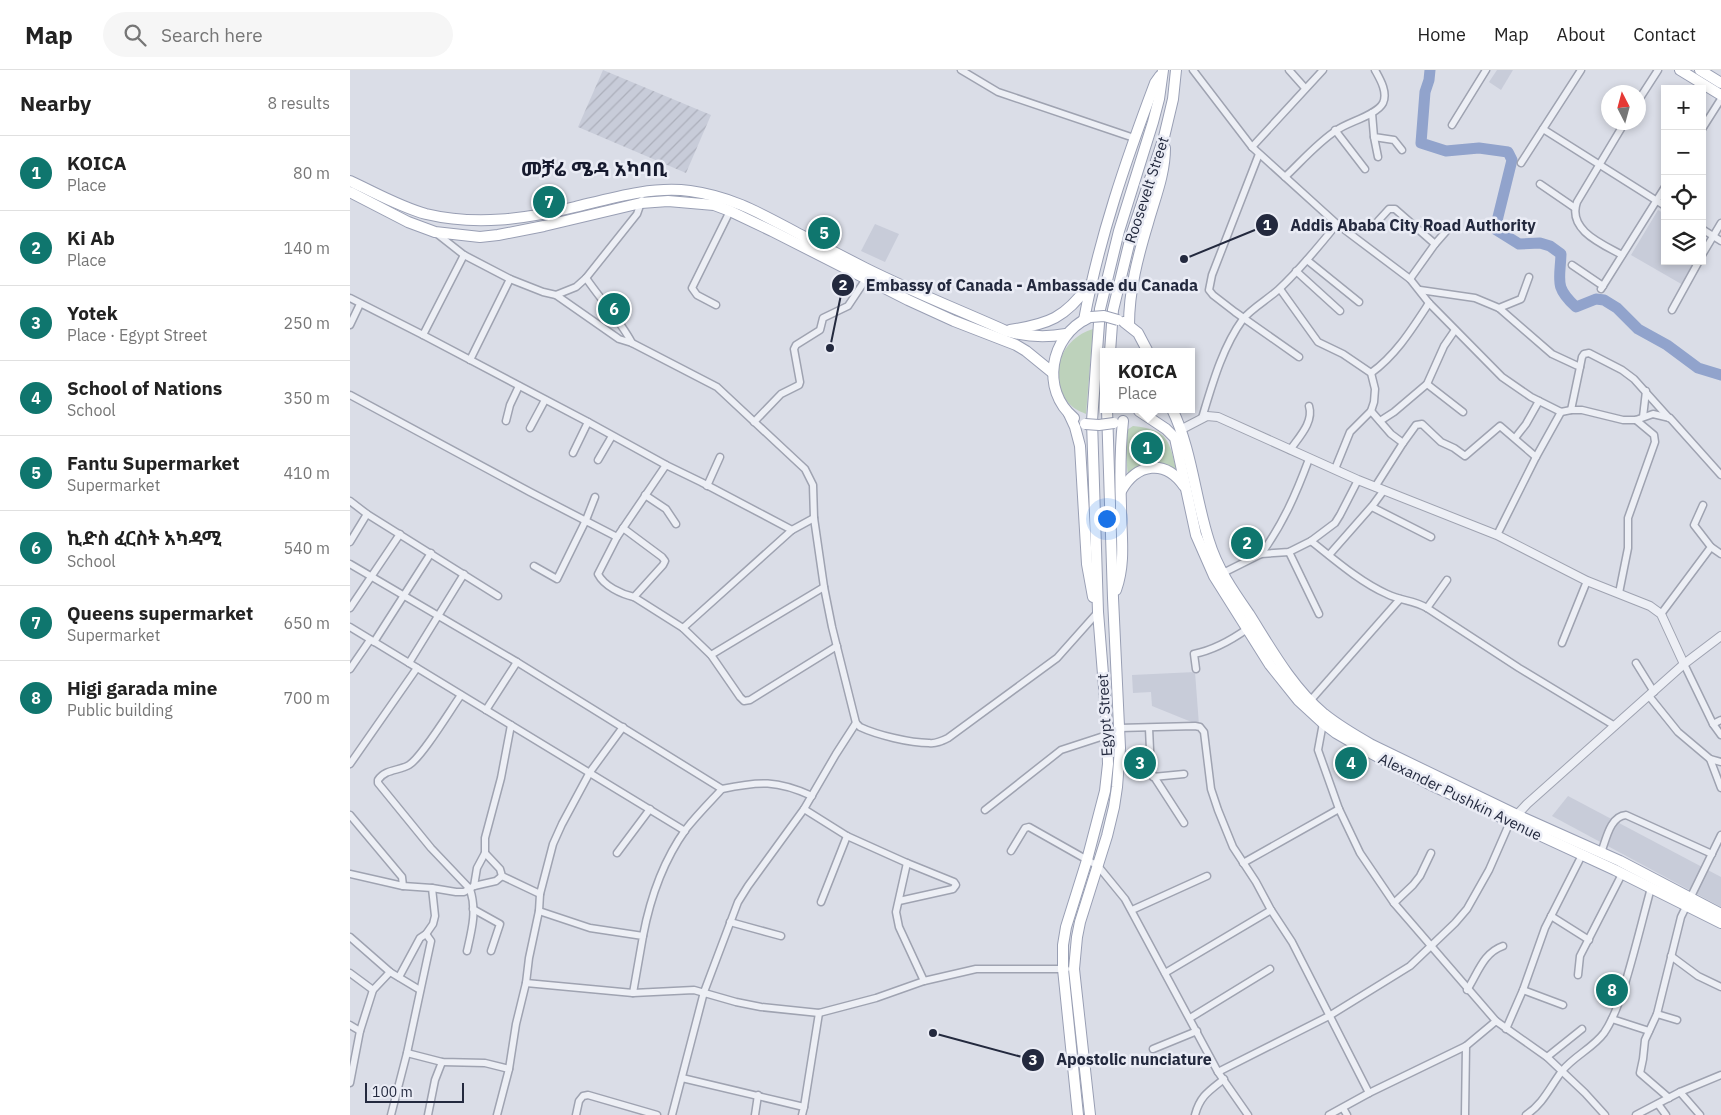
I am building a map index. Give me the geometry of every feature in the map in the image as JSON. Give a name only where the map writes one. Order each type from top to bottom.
[{"type":"main road","points":[[1088,318],[1091,282],[1100,246],[1134,138],[1155,83],[1163,70]]},
{"type":"main road","name":"Roosevelt Street","points":[[1100,309],[1119,231],[1153,122],[1159,99],[1163,70]]},
{"type":"main road","name":"Roosevelt Street","points":[[1110,348],[1113,310],[1131,236],[1164,137],[1173,99],[1176,70]]},
{"type":"main road","points":[[1680,70],[1721,95]]},
{"type":"main road","points":[[1700,70],[1721,84]]},
{"type":"main road","points":[[1129,325],[1130,292],[1142,241],[1163,171],[1165,156],[1164,137]]},
{"type":"main road","points":[[350,181],[398,204],[424,213],[470,220],[520,218],[642,197],[714,205],[730,211],[866,278],[886,290],[954,321],[1016,345],[1053,373]]},
{"type":"main road","points":[[350,192],[408,222],[434,232],[465,236],[498,235],[642,197],[659,189],[687,190],[717,196],[745,205],[878,274],[1006,331],[1022,336],[1042,338],[1066,334]]},
{"type":"main road","points":[[1006,331],[1035,326],[1057,317],[1078,301],[1091,282]]},
{"type":"main road","name":"Egypt Street","points":[[1078,1115],[1063,969],[1063,945],[1066,927],[1087,860],[1105,791],[1108,764],[1108,735],[1098,610],[1092,421],[1100,309]]},
{"type":"main road","points":[[1098,610],[1092,594],[1087,564],[1080,446],[1075,427],[1055,389],[1054,359],[1066,334],[1088,318],[1104,316],[1129,325],[1138,333],[1146,348]]},
{"type":"main road","name":"Egypt Street","points":[[1090,1115],[1074,969],[1080,922],[1107,836],[1117,787],[1120,748],[1107,413]]},
{"type":"main road","points":[[1069,414],[1085,424],[1099,425],[1118,422],[1132,417],[1136,413]]},
{"type":"main road","name":"Alexander Pushkin Avenue","points":[[1143,413],[1166,429],[1175,438],[1179,449],[1196,535],[1247,629],[1279,670],[1310,701],[1335,722],[1372,746],[1514,818],[1582,855],[1619,868],[1688,901],[1721,923]]},
{"type":"main road","name":"Alexander Pushkin Avenue","points":[[1174,413],[1182,429],[1218,575],[1298,700],[1323,723],[1367,752],[1431,785],[1601,853],[1619,868],[1651,888],[1721,914]]},
{"type":"main road","points":[[1113,598],[1118,582],[1123,544],[1121,444],[1118,422]]},
{"type":"main road","points":[[1121,492],[1133,475],[1148,468],[1161,468],[1173,474],[1185,487]]},
{"type":"street","points":[[962,70],[998,92],[1134,138]]},
{"type":"street","points":[[1193,70],[1259,154],[1337,224],[1410,280],[1429,303],[1502,377],[1539,401],[1561,412],[1582,410],[1616,419],[1636,420],[1658,414],[1670,418]]},
{"type":"street","points":[[1289,70],[1305,88]]},
{"type":"street","points":[[1252,147],[1323,70]]},
{"type":"street","points":[[1285,177],[1335,130],[1380,108],[1384,99],[1383,86],[1375,70]]},
{"type":"street","points":[[1452,125],[1486,70]]},
{"type":"street","points":[[1521,164],[1581,70]]},
{"type":"street","points":[[1646,89],[1658,70]]},
{"type":"street","points":[[1706,123],[1721,99]]},
{"type":"street","points":[[1372,113],[1378,157]]},
{"type":"street","points":[[1543,129],[1661,203]]},
{"type":"street","points":[[1335,130],[1365,169]]},
{"type":"street","points":[[1620,130],[1575,208],[1576,218],[1581,229],[1622,255]]},
{"type":"street","points":[[1374,137],[1394,140],[1402,150]]},
{"type":"street","points":[[1259,154],[1208,286],[1213,295],[1300,357]]},
{"type":"street","points":[[1540,184],[1575,208]]},
{"type":"street","points":[[1572,265],[1602,288],[1661,193]]},
{"type":"street","points":[[556,295],[576,287],[586,278],[637,214],[642,197]]},
{"type":"street","points":[[1378,220],[1389,209],[1395,209],[1435,244]]},
{"type":"street","points":[[716,305],[697,295],[692,288],[730,211]]},
{"type":"street","points":[[1706,247],[1721,222]]},
{"type":"street","points":[[1202,418],[1212,384],[1228,346],[1244,318],[1280,289],[1308,260],[1337,224]]},
{"type":"street","points":[[1410,280],[1435,244],[1449,228]]},
{"type":"street","points":[[434,232],[464,255],[510,279],[556,295],[618,339],[632,343],[717,388],[805,469],[812,485],[814,518],[824,587],[837,646],[856,723],[866,730],[928,744],[938,743],[948,738],[1056,658],[1098,610]]},
{"type":"street","points":[[1706,232],[1721,241]]},
{"type":"street","points":[[424,335],[464,255]]},
{"type":"street","points":[[1308,260],[1359,302]]},
{"type":"street","points":[[1672,310],[1697,265]]},
{"type":"street","points":[[1296,271],[1340,310]]},
{"type":"street","points":[[1499,308],[1521,299],[1529,277]]},
{"type":"street","points":[[586,278],[600,299],[625,329],[632,343]]},
{"type":"street","points":[[754,422],[781,394],[799,385],[800,382],[793,352],[796,345],[820,330],[822,318],[848,306],[866,278]]},
{"type":"street","points":[[470,360],[510,279]]},
{"type":"street","points":[[1280,289],[1318,342],[1343,354],[1370,373],[1375,395],[1371,411],[1350,432],[1334,469]]},
{"type":"street","points":[[1420,290],[1475,298],[1499,308],[1552,354],[1580,367]]},
{"type":"street","points":[[350,298],[424,335],[666,465],[792,530]]},
{"type":"street","points":[[1370,373],[1390,357],[1406,338],[1429,303]]},
{"type":"street","points":[[350,325],[360,304]]},
{"type":"street","points":[[1380,421],[1394,412],[1427,384],[1444,346],[1455,330]]},
{"type":"street","points":[[1571,410],[1582,356],[1589,353],[1622,370],[1634,379],[1721,475]]},
{"type":"street","points":[[1427,384],[1463,412]]},
{"type":"street","points":[[506,421],[518,386]]},
{"type":"street","points":[[1644,417],[1646,391]]},
{"type":"street","points":[[350,395],[617,537]]},
{"type":"street","points":[[530,428],[545,400]]},
{"type":"street","points":[[1515,438],[1539,401]]},
{"type":"street","points":[[1290,450],[1307,424],[1311,412],[1309,406]]},
{"type":"street","points":[[1371,411],[1403,444]]},
{"type":"street","points":[[1497,535],[1561,412]]},
{"type":"street","points":[[1182,429],[1202,418],[1218,417],[1358,480],[1497,535],[1587,581],[1650,606],[1661,614],[1713,724],[1721,735]]},
{"type":"street","points":[[1619,593],[1628,548],[1628,518],[1655,442],[1654,435],[1636,420]]},
{"type":"street","points":[[573,453],[588,422]]},
{"type":"street","points":[[1375,487],[1416,425],[1419,424],[1422,424],[1441,442],[1465,456],[1500,426],[1536,457]]},
{"type":"street","points":[[598,460],[612,436]]},
{"type":"street","points":[[708,486],[720,457]]},
{"type":"street","points":[[1261,554],[1276,533],[1295,498],[1309,459]]},
{"type":"street","points":[[666,465],[617,537],[600,567],[598,574],[600,577],[611,587],[634,597],[683,628],[711,655],[744,701],[750,700],[837,646]]},
{"type":"street","points":[[1218,575],[1261,554],[1289,552],[1311,541],[1334,523],[1358,480]]},
{"type":"street","points":[[1329,556],[1372,507],[1384,490]]},
{"type":"street","points":[[645,495],[666,509],[676,524]]},
{"type":"street","points":[[534,566],[557,579],[586,520],[595,497]]},
{"type":"street","points":[[350,501],[367,514],[498,596]]},
{"type":"street","points":[[1703,505],[1694,525],[1711,547],[1721,554]]},
{"type":"street","points":[[1372,507],[1431,537]]},
{"type":"street","points":[[350,542],[367,514]]},
{"type":"street","points":[[683,628],[792,530],[814,518]]},
{"type":"street","points":[[623,528],[665,561],[634,597]]},
{"type":"street","points":[[350,608],[400,534]]},
{"type":"street","points":[[1311,541],[1372,587],[1400,599],[1417,602],[1518,668],[1615,726]]},
{"type":"street","points":[[1661,614],[1711,547]]},
{"type":"street","points":[[1289,552],[1319,614]]},
{"type":"street","points":[[350,669],[372,641],[431,553]]},
{"type":"street","points":[[350,564],[517,662],[722,788],[763,782],[791,786],[812,796]]},
{"type":"street","points":[[409,663],[464,574]]},
{"type":"street","points":[[1427,608],[1446,580]]},
{"type":"street","points":[[1562,643],[1587,581]]},
{"type":"street","points":[[711,655],[824,587]]},
{"type":"street","points":[[1310,701],[1400,599]]},
{"type":"street","points":[[350,627],[686,830]]},
{"type":"street","points":[[1196,669],[1194,654],[1210,651],[1234,639],[1247,629]]},
{"type":"street","points":[[1218,1072],[1330,1016],[1410,966],[1455,923],[1472,902],[1514,818],[1527,804],[1684,664],[1721,636]]},
{"type":"street","points":[[486,710],[517,662]]},
{"type":"street","points":[[1636,663],[1652,694],[1678,732],[1710,760],[1721,788]]},
{"type":"street","points":[[350,764],[417,668]]},
{"type":"street","points":[[461,695],[419,755],[409,765],[386,773],[378,780],[378,783],[431,848],[472,887]]},
{"type":"street","points":[[1713,724],[1721,720]]},
{"type":"street","points":[[672,1115],[704,992],[738,902],[804,809],[856,723]]},
{"type":"street","points":[[1323,723],[1318,750],[1339,809],[1360,853],[1394,903],[1496,1021],[1547,1057],[1605,1115]]},
{"type":"street","points":[[467,952],[474,918],[472,887],[477,868],[485,853],[485,838],[501,778],[511,725]]},
{"type":"street","points":[[1119,728],[1195,726],[1200,727],[1204,732],[1211,789],[1233,847],[1292,942],[1369,1093]]},
{"type":"street","points":[[497,1115],[509,1070],[517,1017],[526,983],[528,958],[539,911],[540,894],[553,844],[590,772],[623,727]]},
{"type":"street","points":[[1149,728],[1150,760],[1153,777],[1184,823]]},
{"type":"street","points":[[985,810],[1061,750],[1108,735]]},
{"type":"street","points":[[1710,760],[1721,762]]},
{"type":"street","points":[[1153,777],[1184,774]]},
{"type":"street","points":[[633,992],[653,893],[668,861],[686,830],[722,788]]},
{"type":"street","points":[[617,853],[650,809]]},
{"type":"street","points":[[804,809],[848,836],[954,882],[956,887],[899,901]]},
{"type":"street","points":[[1243,863],[1339,809]]},
{"type":"street","points":[[350,815],[402,877],[403,886]]},
{"type":"street","points":[[1601,853],[1609,830],[1616,818],[1620,815],[1626,815],[1712,854]]},
{"type":"street","points":[[1011,851],[1025,828],[1028,827],[1098,866],[1132,910],[1218,1072],[1248,1115]]},
{"type":"street","points":[[1669,1098],[1640,1074],[1644,1060],[1644,1046],[1658,1014],[1681,916],[1721,835]]},
{"type":"street","points":[[821,902],[848,836]]},
{"type":"street","points":[[485,853],[500,869],[502,876],[540,894]]},
{"type":"street","points":[[1394,903],[1420,876],[1431,853]]},
{"type":"street","points":[[1506,1029],[1551,916],[1582,855]]},
{"type":"street","points":[[908,863],[896,912],[899,927],[924,981]]},
{"type":"street","points":[[1578,975],[1580,956],[1590,940],[1619,868]]},
{"type":"street","points":[[350,874],[403,886],[456,892],[464,892],[472,887],[496,881],[502,876]]},
{"type":"street","points":[[1132,910],[1206,876]]},
{"type":"street","points":[[399,977],[420,938],[426,934],[433,924],[435,916],[432,888]]},
{"type":"street","points":[[1526,1115],[1542,1102],[1562,1071],[1577,1055],[1604,1034],[1612,1019],[1629,972],[1651,888]]},
{"type":"street","points":[[473,909],[500,924],[491,951]]},
{"type":"street","points":[[1165,973],[1271,910]]},
{"type":"street","points":[[539,911],[590,928],[643,936]]},
{"type":"street","points":[[1551,916],[1590,940]]},
{"type":"street","points":[[730,922],[781,936]]},
{"type":"street","points":[[391,1115],[407,1053],[431,941],[426,934]]},
{"type":"street","points":[[350,938],[390,972],[420,990]]},
{"type":"street","points":[[1468,990],[1486,957],[1493,949],[1503,946]]},
{"type":"street","points":[[1671,956],[1698,976],[1721,987]]},
{"type":"street","points":[[526,983],[633,992],[694,990],[744,1004],[819,1013],[876,998],[924,981],[976,970],[1074,969]]},
{"type":"street","points":[[1190,1018],[1270,969]]},
{"type":"street","points":[[350,1082],[360,1031],[373,990],[390,972]]},
{"type":"street","points":[[350,973],[373,990]]},
{"type":"street","points":[[1523,990],[1563,1005]]},
{"type":"street","points":[[802,1115],[819,1013]]},
{"type":"street","points":[[1658,1014],[1677,1020]]},
{"type":"street","points":[[1612,1019],[1649,1031]]},
{"type":"street","points":[[1329,1115],[1369,1093],[1466,1046],[1496,1021]]},
{"type":"street","points":[[350,1025],[360,1031]]},
{"type":"street","points":[[1547,1057],[1582,1028]]},
{"type":"street","points":[[1153,1049],[1197,1031]]},
{"type":"street","points":[[1458,1115],[1465,1113],[1466,1046]]},
{"type":"street","points":[[407,1053],[442,1062],[485,1064],[509,1070]]},
{"type":"street","points":[[428,1115],[435,1080],[442,1062]]},
{"type":"street","points":[[1636,1115],[1680,1092],[1721,1076]]},
{"type":"street","points":[[682,1078],[804,1107]]},
{"type":"street","points":[[1195,1115],[1199,1102],[1208,1091],[1224,1079]]},
{"type":"street","points":[[1680,1092],[1700,1115]]},
{"type":"street","points":[[576,1115],[579,1101],[583,1096],[588,1095],[657,1115]]},
{"type":"street","points":[[755,1115],[758,1096]]},
{"type":"street","points":[[1658,1104],[1666,1115]]},
{"type":"street","points":[[1343,1108],[1347,1115]]},
{"type":"shaded area","points":[[603,70],[711,115],[686,173],[578,127]]},
{"type":"shaded area","points":[[1497,70],[1513,70],[1501,90],[1489,82]]},
{"type":"shaded area","points":[[1658,210],[1661,212],[1661,265],[1695,265],[1683,285],[1631,255]]},
{"type":"shaded area","points":[[875,224],[899,234],[885,262],[861,251]]},
{"type":"shaded area","points":[[1195,672],[1199,725],[1152,706],[1151,692],[1133,693],[1132,675]]},
{"type":"shaded area","points":[[1568,796],[1721,877],[1721,907],[1552,816]]},
{"type":"green space","points":[[1093,329],[1086,414],[1073,407],[1067,401],[1061,391],[1058,369],[1061,358],[1073,340]]},
{"type":"green space","points":[[1133,426],[1154,430],[1166,439],[1172,452],[1177,473],[1169,467],[1128,477],[1125,443],[1127,430]]},
{"type":"waterway","points":[[1430,70],[1425,92],[1421,143],[1446,151],[1479,148],[1508,152],[1512,160],[1495,229],[1519,244],[1540,243],[1550,246],[1561,254],[1561,289],[1576,307],[1596,299],[1604,300],[1617,308],[1638,329],[1667,345],[1698,368],[1721,375]]},
{"type":"place","name":"Queens supermarket","points":[[549,202]]},
{"type":"place","name":"Fantu Supermarket","points":[[824,233]]},
{"type":"place","name":"Addis Ababa City Road Authority","points":[[1184,259]]},
{"type":"place","name":"ኪድስ ፈርስት አካዳሚ","points":[[614,309]]},
{"type":"place","name":"Embassy of Canada - Ambassade du Canada","points":[[830,348]]},
{"type":"place","name":"KOICA","points":[[1147,448]]},
{"type":"place","name":"Ki Ab","points":[[1247,543]]},
{"type":"place","name":"Yotek","points":[[1140,763]]},
{"type":"place","name":"School of Nations","points":[[1351,763]]},
{"type":"place","name":"Higi garada mine","points":[[1612,990]]},
{"type":"place","name":"Apostolic nunciature","points":[[933,1033]]},
{"type":"district","name":"መቻሬ ሜዳ አካባቢ","points":[[594,169]]}]
